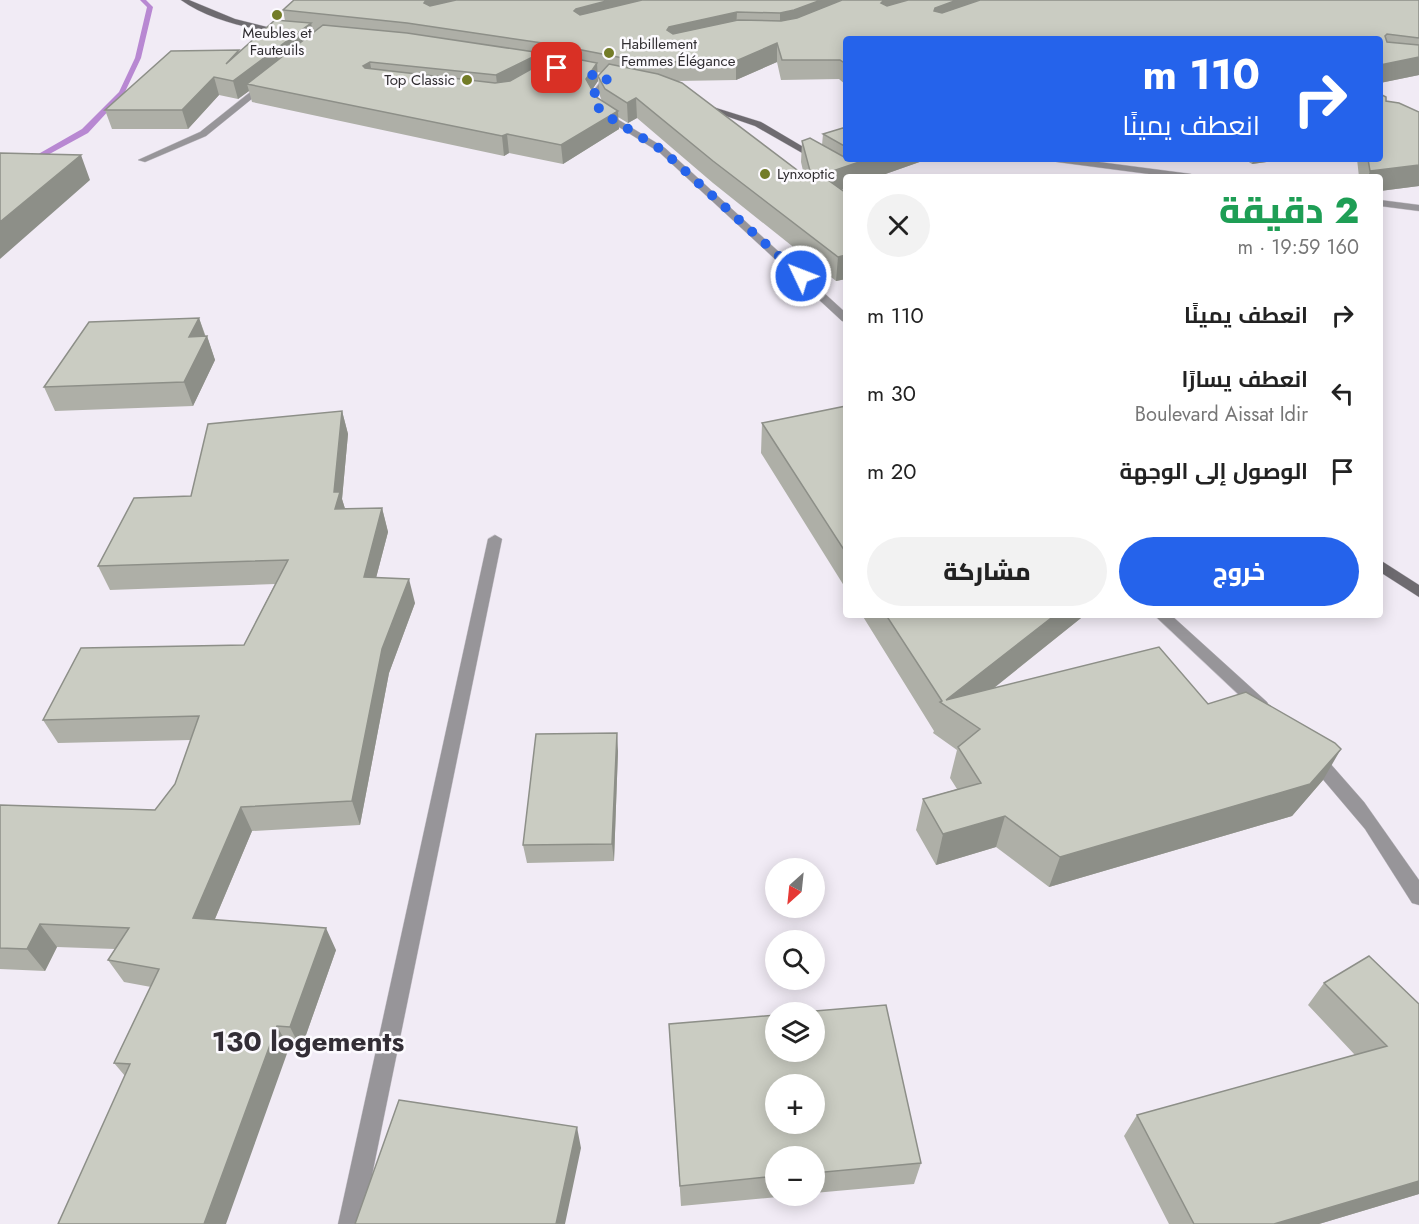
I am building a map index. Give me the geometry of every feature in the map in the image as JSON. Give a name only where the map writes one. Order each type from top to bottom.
[{"type":"street","points":[[184,0],[222,16],[271,31],[293,33]]},
{"type":"street","points":[[597,76],[618,81]]},
{"type":"street","points":[[608,78],[592,96],[601,112],[662,150],[843,316]]},
{"type":"street","points":[[142,160],[203,134],[269,82]]},
{"type":"street","points":[[693,101],[758,124],[845,174]]},
{"type":"street","points":[[1080,162],[1169,174]]},
{"type":"street","points":[[1383,202],[1419,208]]},
{"type":"street","points":[[350,1224],[495,539]]},
{"type":"street","points":[[1383,567],[1419,592]]},
{"type":"street","points":[[1165,618],[1277,721]]},
{"type":"street","points":[[1302,746],[1344,787],[1397,859],[1419,897]]},
{"type":"building","points":[[294,0],[426,0],[424,3],[430,6],[456,0],[610,0],[574,11],[580,15],[642,0],[821,0],[780,13],[737,12],[669,27],[667,30],[673,34],[738,20],[781,21],[797,18],[842,0],[884,0],[881,3],[887,6],[908,0],[957,0],[935,8],[934,11],[942,13],[980,0],[1419,0],[1419,38],[1387,34],[1385,36],[1387,42],[1419,45],[1419,57],[1383,64],[1383,36],[843,36],[843,62],[840,60],[782,60],[777,43],[736,61],[654,62],[659,65],[556,45],[407,23],[283,10]]},
{"type":"building","points":[[275,20],[311,23],[233,81],[214,77],[182,110],[105,110],[171,51],[239,50],[226,64]]},
{"type":"building","points":[[323,25],[407,33],[541,53],[496,75],[370,62],[363,66],[365,68],[495,83],[510,81],[556,55],[597,63],[586,79],[596,97],[618,111],[561,145],[507,134],[502,136],[247,84]]},
{"type":"building","points":[[609,64],[658,74],[682,83],[813,182],[802,141],[810,138],[843,156],[843,162],[859,162],[821,175],[843,191],[843,256],[838,257],[713,161],[636,98],[627,103],[605,89],[598,76]]},
{"type":"building","points":[[1383,96],[1386,97],[1386,101],[1399,103],[1419,112],[1419,165],[1370,171],[1368,162],[1383,162]]},
{"type":"building","points":[[843,128],[843,145],[823,134]]},
{"type":"building","points":[[0,153],[81,155],[0,222]]},
{"type":"building","points":[[199,318],[189,337],[207,336],[184,382],[44,387],[89,322]]},
{"type":"building","points":[[843,407],[843,548],[762,423]]},
{"type":"building","points":[[342,411],[334,492],[340,492],[335,509],[382,508],[364,577],[409,579],[382,649],[352,801],[241,807],[193,918],[326,928],[290,1027],[277,1026],[204,1224],[58,1224],[130,1064],[114,1063],[159,969],[108,960],[129,928],[40,924],[27,949],[0,948],[0,805],[155,810],[175,784],[199,716],[43,720],[81,648],[244,645],[288,560],[98,566],[134,498],[191,496],[208,424]]},
{"type":"building","points":[[888,618],[1051,618],[946,700],[1159,647],[1208,704],[1246,692],[1335,743],[1341,749],[1310,784],[1060,857],[1005,816],[943,834],[923,799],[981,783],[958,747],[980,729],[940,702],[942,701]]},
{"type":"building","points":[[617,733],[612,844],[523,845],[536,734]]},
{"type":"building","points":[[1369,956],[1419,1004],[1419,1181],[1274,1224],[1194,1224],[1137,1115],[1387,1046],[1324,983]]},
{"type":"building","points":[[886,1005],[921,1163],[825,1172],[825,1146],[765,1146],[765,1177],[680,1186],[669,1024],[765,1016],[765,1062],[825,1062],[825,1010]]},
{"type":"building","points":[[399,1100],[577,1127],[556,1224],[355,1224]]},
{"type":"waterway","points":[[0,179],[85,131],[122,93],[138,58],[150,7],[143,0]]},
{"type":"place","name":"Meubles et Fauteuils","points":[[277,15]]},
{"type":"place","name":"Habillement Femmes Élégance","points":[[609,53]]},
{"type":"place","name":"Top Classic","points":[[467,80]]},
{"type":"place","name":"Lynxoptic","points":[[765,174]]},
{"type":"district","name":"130 logements","points":[[308,1041]]},
{"type":"route","points":[[557,68],[608,78],[592,96],[601,112],[662,150],[801,276]]}]
